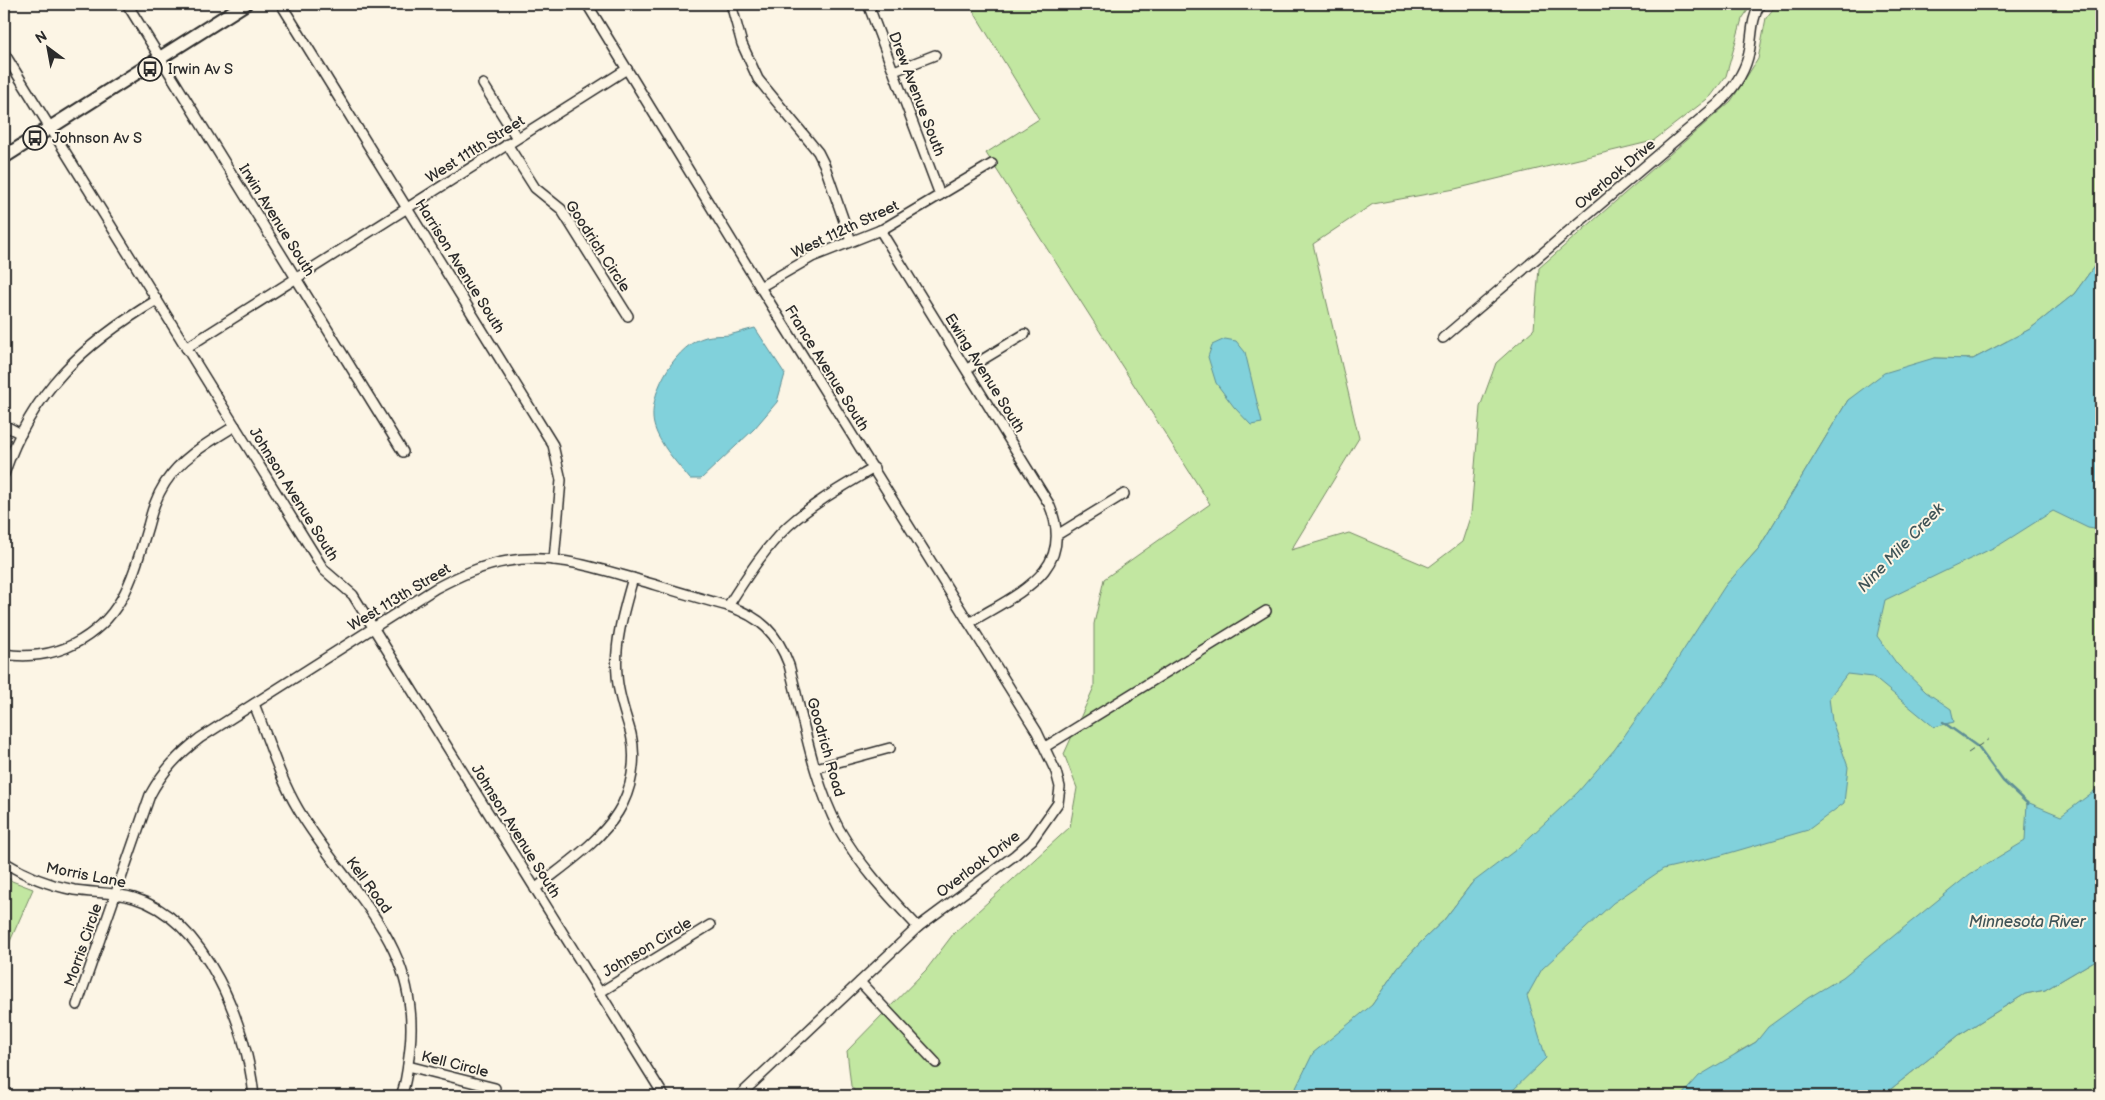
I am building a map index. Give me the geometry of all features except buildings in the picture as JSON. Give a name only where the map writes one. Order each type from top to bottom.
[{"type":"street","name":"Irwin Avenue South","points":[[128,4],[403,452]]},
{"type":"street","points":[[4,157],[246,4]]},
{"type":"street","name":"Harrison Avenue South","points":[[281,4],[553,446],[560,480],[554,560]]},
{"type":"street","name":"France Avenue South","points":[[586,4],[1045,747]]},
{"type":"street","points":[[732,4],[742,44],[758,79],[818,152],[851,241]]},
{"type":"street","name":"Drew Avenue South","points":[[868,4],[940,195]]},
{"type":"street","name":"Overlook Drive","points":[[1444,338],[1732,90],[1742,75],[1748,57],[1752,25],[1755,12],[1760,4]]},
{"type":"street","name":"Johnson Avenue South","points":[[4,53],[324,570],[353,595],[664,1096]]},
{"type":"street","points":[[894,71],[935,55]]},
{"type":"street","name":"West 111th Street","points":[[186,348],[627,69]]},
{"type":"street","points":[[483,84],[517,138]]},
{"type":"street","name":"Goodrich Circle","points":[[508,144],[534,188],[561,209],[628,316]]},
{"type":"street","name":"West 112th Street","points":[[760,287],[812,257],[880,230],[992,164]]},
{"type":"street","name":"Ewing Avenue South","points":[[880,230],[1049,504],[1055,518],[1057,535]]},
{"type":"street","points":[[4,474],[21,434],[40,401],[58,377],[80,354],[104,334],[157,300]]},
{"type":"street","points":[[967,369],[1024,334]]},
{"type":"street","points":[[4,425],[21,434]]},
{"type":"street","points":[[4,654],[32,656],[51,653],[87,638],[102,625],[126,595],[155,501],[165,483],[191,454],[235,426]]},
{"type":"street","points":[[728,606],[752,568],[788,526],[832,493],[874,468]]},
{"type":"street","points":[[970,623],[1029,587],[1041,576],[1050,564],[1057,535],[1124,494]]},
{"type":"street","name":"West 113th Street","points":[[116,894],[143,812],[159,778],[185,750],[436,588],[459,576],[483,567],[509,561],[554,560],[586,565],[728,606]]},
{"type":"street","points":[[535,889],[608,826],[619,811],[628,793],[634,756],[632,737],[619,690],[616,654],[619,632],[633,578]]},
{"type":"street","name":"Goodrich Road","points":[[728,606],[745,612],[760,622],[773,634],[783,648],[816,768],[839,829],[853,851],[885,892],[918,927]]},
{"type":"street","points":[[1045,747],[1266,611]]},
{"type":"street","name":"Kell Road","points":[[254,704],[297,808],[371,910],[397,956],[410,1007],[411,1034],[408,1066],[401,1096]]},
{"type":"street","name":"Overlook Drive","points":[[739,1096],[918,927],[1032,840],[1058,803],[1060,787],[1056,772],[1045,747]]},
{"type":"street","points":[[816,768],[890,748]]},
{"type":"street","name":"Morris Lane","points":[[4,862],[25,875],[49,884],[74,890],[116,894],[136,899],[154,906],[183,930],[204,956],[221,984],[235,1013],[246,1045],[254,1096]]},
{"type":"street","name":"Morris Circle","points":[[77,1005],[116,894]]},
{"type":"street","name":"Johnson Circle","points":[[599,993],[710,925]]},
{"type":"street","points":[[860,982],[936,1063]]},
{"type":"street","name":"Kell Circle","points":[[408,1066],[494,1088]]},
{"type":"green space","points":[[969,4],[1752,4],[1742,19],[1726,76],[1711,96],[1653,141],[1455,189],[1373,204],[1313,244],[1359,438],[1291,550],[1349,533],[1429,567],[1462,542],[1471,514],[1480,407],[1496,363],[1534,329],[1539,268],[1731,101],[1758,59],[1766,18],[1777,4],[2101,4],[2101,257],[2074,294],[2030,329],[2012,339],[2101,486],[2101,823],[1764,1033],[1756,1042],[1738,1052],[1689,1096],[1323,1096],[1472,883],[1444,920],[1398,967],[1368,1011],[1290,1096],[858,1096],[851,1086],[847,1051],[926,970],[954,933],[1070,827],[1077,788],[1064,754],[1094,687],[1094,624],[1104,579],[1210,504],[986,153],[1039,119]],"holes":[[[2007,341],[1725,586],[1759,548],[1848,400],[1934,358],[1973,359]]]},
{"type":"green space","points":[[4,874],[12,881],[33,889],[4,955]]},
{"type":"green space","points":[[2101,957],[2101,1096],[1882,1096],[1959,1035],[2025,994],[2045,990]]},
{"type":"water","points":[[2101,257],[2101,530],[2088,528],[2053,511],[2001,544],[1885,600],[1877,636],[1897,664],[1926,692],[1951,709],[1954,722],[1934,727],[1873,677],[1847,674],[1829,698],[1832,721],[1848,767],[1844,803],[1808,830],[1719,856],[1663,869],[1613,903],[1542,969],[1527,996],[1546,1058],[1507,1096],[1290,1096],[1295,1090],[1313,1053],[1372,1005],[1398,967],[1444,920],[1472,883],[1517,849],[1578,792],[1615,749],[1668,674],[1725,586],[1759,548],[1848,400],[1884,373],[1934,358],[1973,359],[2030,329],[2074,294]]},
{"type":"water","points":[[755,328],[785,374],[777,402],[754,429],[701,479],[690,479],[667,450],[654,426],[654,406],[661,381],[676,358],[695,341],[709,336],[729,335]]},
{"type":"water","points":[[1225,339],[1236,341],[1245,352],[1262,423],[1251,425],[1234,407],[1216,383],[1208,357],[1212,345]]},
{"type":"water","name":"Minnesota River","points":[[2101,786],[2101,957],[2045,990],[2025,994],[1959,1035],[1882,1096],[1681,1096],[1699,1076],[1756,1042],[1768,1027],[1808,998],[1843,977],[1970,874],[2025,841],[2027,802],[2061,816]]},
{"type":"waterway","name":"Nine Mile Creek","points":[[1943,722],[1978,747],[2003,781],[2028,804]]},
{"type":"ferry route","points":[[1968,753],[1989,739]]},
{"type":"place","name":"Irwin Av S","points":[[150,69]]},
{"type":"place","name":"Johnson Av S","points":[[35,138]]}]
